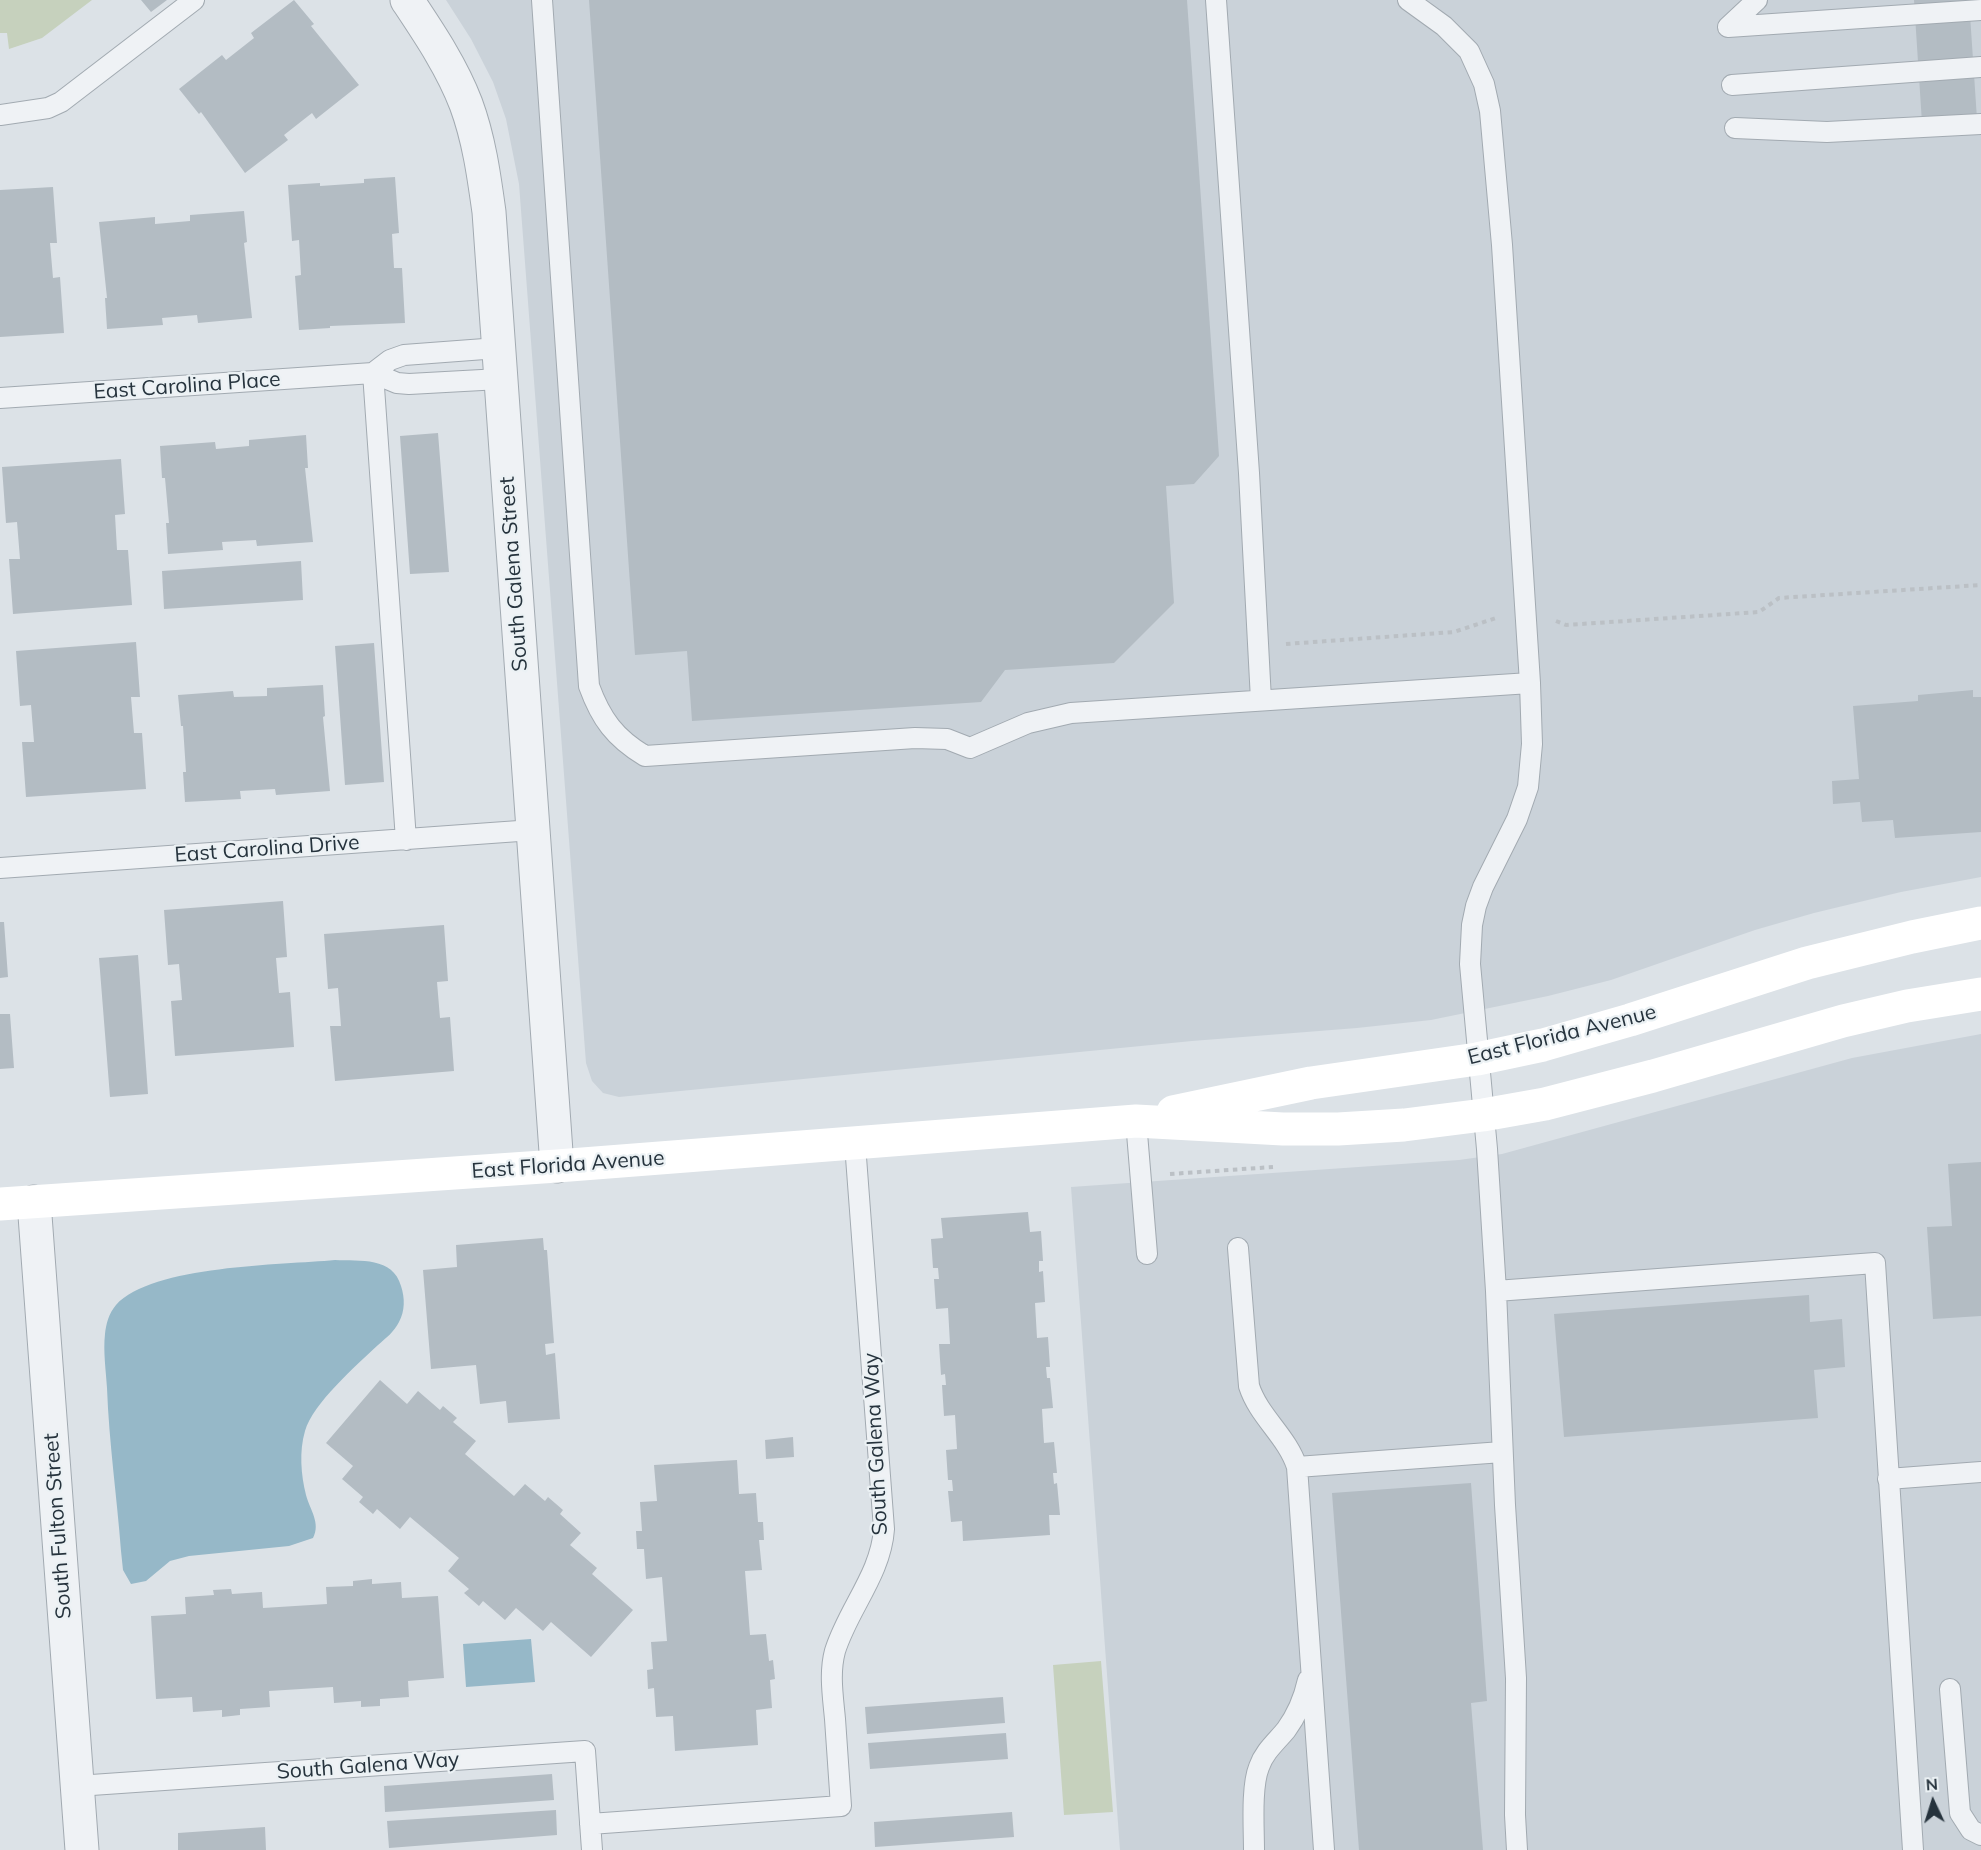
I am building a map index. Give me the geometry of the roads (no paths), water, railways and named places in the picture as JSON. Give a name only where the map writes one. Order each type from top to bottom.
[{"type":"main road","name":"East Florida Avenue","points":[[1136,1121],[1302,1084],[1477,1059],[1543,1045],[1807,963],[1912,937],[1981,923]]},
{"type":"main road","name":"East Florida Avenue","points":[[0,1204],[557,1166],[1136,1121],[1255,1128],[1338,1129],[1404,1125],[1484,1115],[1591,1093],[1843,1021],[1907,1006],[1981,994]]},
{"type":"street","name":"South Galena Street","points":[[407,0],[456,80],[474,128],[484,173],[489,212],[557,1166]]},
{"type":"street","name":"South Fulton Street","points":[[34,1202],[82,1850]]},
{"type":"lane","points":[[0,115],[48,108],[61,102],[194,0]]},
{"type":"lane","points":[[542,0],[589,686],[597,708],[615,734],[627,745],[645,756],[915,738],[947,739],[970,748],[1028,723],[1055,716],[1530,683]]},
{"type":"lane","points":[[1216,0],[1249,472],[1261,700]]},
{"type":"lane","points":[[1408,0],[1444,26],[1470,51],[1484,84],[1490,111],[1502,245],[1530,683],[1532,744],[1528,787],[1516,819],[1483,887],[1472,926],[1470,964],[1477,1059],[1484,1115],[1496,1291],[1502,1452],[1516,1678],[1517,1850]]},
{"type":"lane","points":[[1757,0],[1728,27],[1981,10]]},
{"type":"lane","points":[[1732,85],[1981,67]]},
{"type":"lane","points":[[1735,128],[1827,132],[1981,124]]},
{"type":"lane","name":"East Carolina Place","points":[[373,373],[390,360],[404,355],[499,363]]},
{"type":"lane","name":"East Carolina Place","points":[[0,398],[373,373],[397,383],[409,384],[499,363]]},
{"type":"lane","points":[[373,373],[406,840]]},
{"type":"lane","name":"East Carolina Drive","points":[[0,868],[533,830]]},
{"type":"lane","points":[[1136,1121],[1147,1254]]},
{"type":"lane","name":"South Galena Way","points":[[590,1824],[841,1806],[832,1686],[833,1664],[837,1645],[877,1563],[884,1541],[855,1143]]},
{"type":"lane","points":[[1238,1248],[1249,1386],[1260,1410],[1285,1440],[1297,1467],[1324,1850]]},
{"type":"lane","points":[[1496,1291],[1875,1263],[1913,1850]]},
{"type":"lane","points":[[1297,1467],[1502,1452]]},
{"type":"lane","points":[[1888,1479],[1981,1472]]},
{"type":"lane","points":[[1254,1850],[1255,1785],[1258,1767],[1296,1713],[1305,1691],[1310,1659]]},
{"type":"lane","points":[[1950,1689],[1960,1813],[1971,1830],[1981,1835]]},
{"type":"lane","name":"South Galena Way","points":[[77,1786],[585,1751],[592,1850]]},
{"type":"water","points":[[335,1260],[374,1262],[391,1270],[401,1286],[404,1304],[401,1318],[395,1329],[326,1397],[305,1431],[301,1455],[302,1471],[306,1495],[316,1527],[313,1538],[289,1546],[189,1556],[170,1561],[146,1581],[131,1584],[123,1570],[109,1429],[104,1347],[105,1330],[114,1308],[134,1292],[158,1282],[187,1275],[219,1269]]},
{"type":"water","points":[[531,1639],[535,1682],[466,1687],[463,1644]]}]
